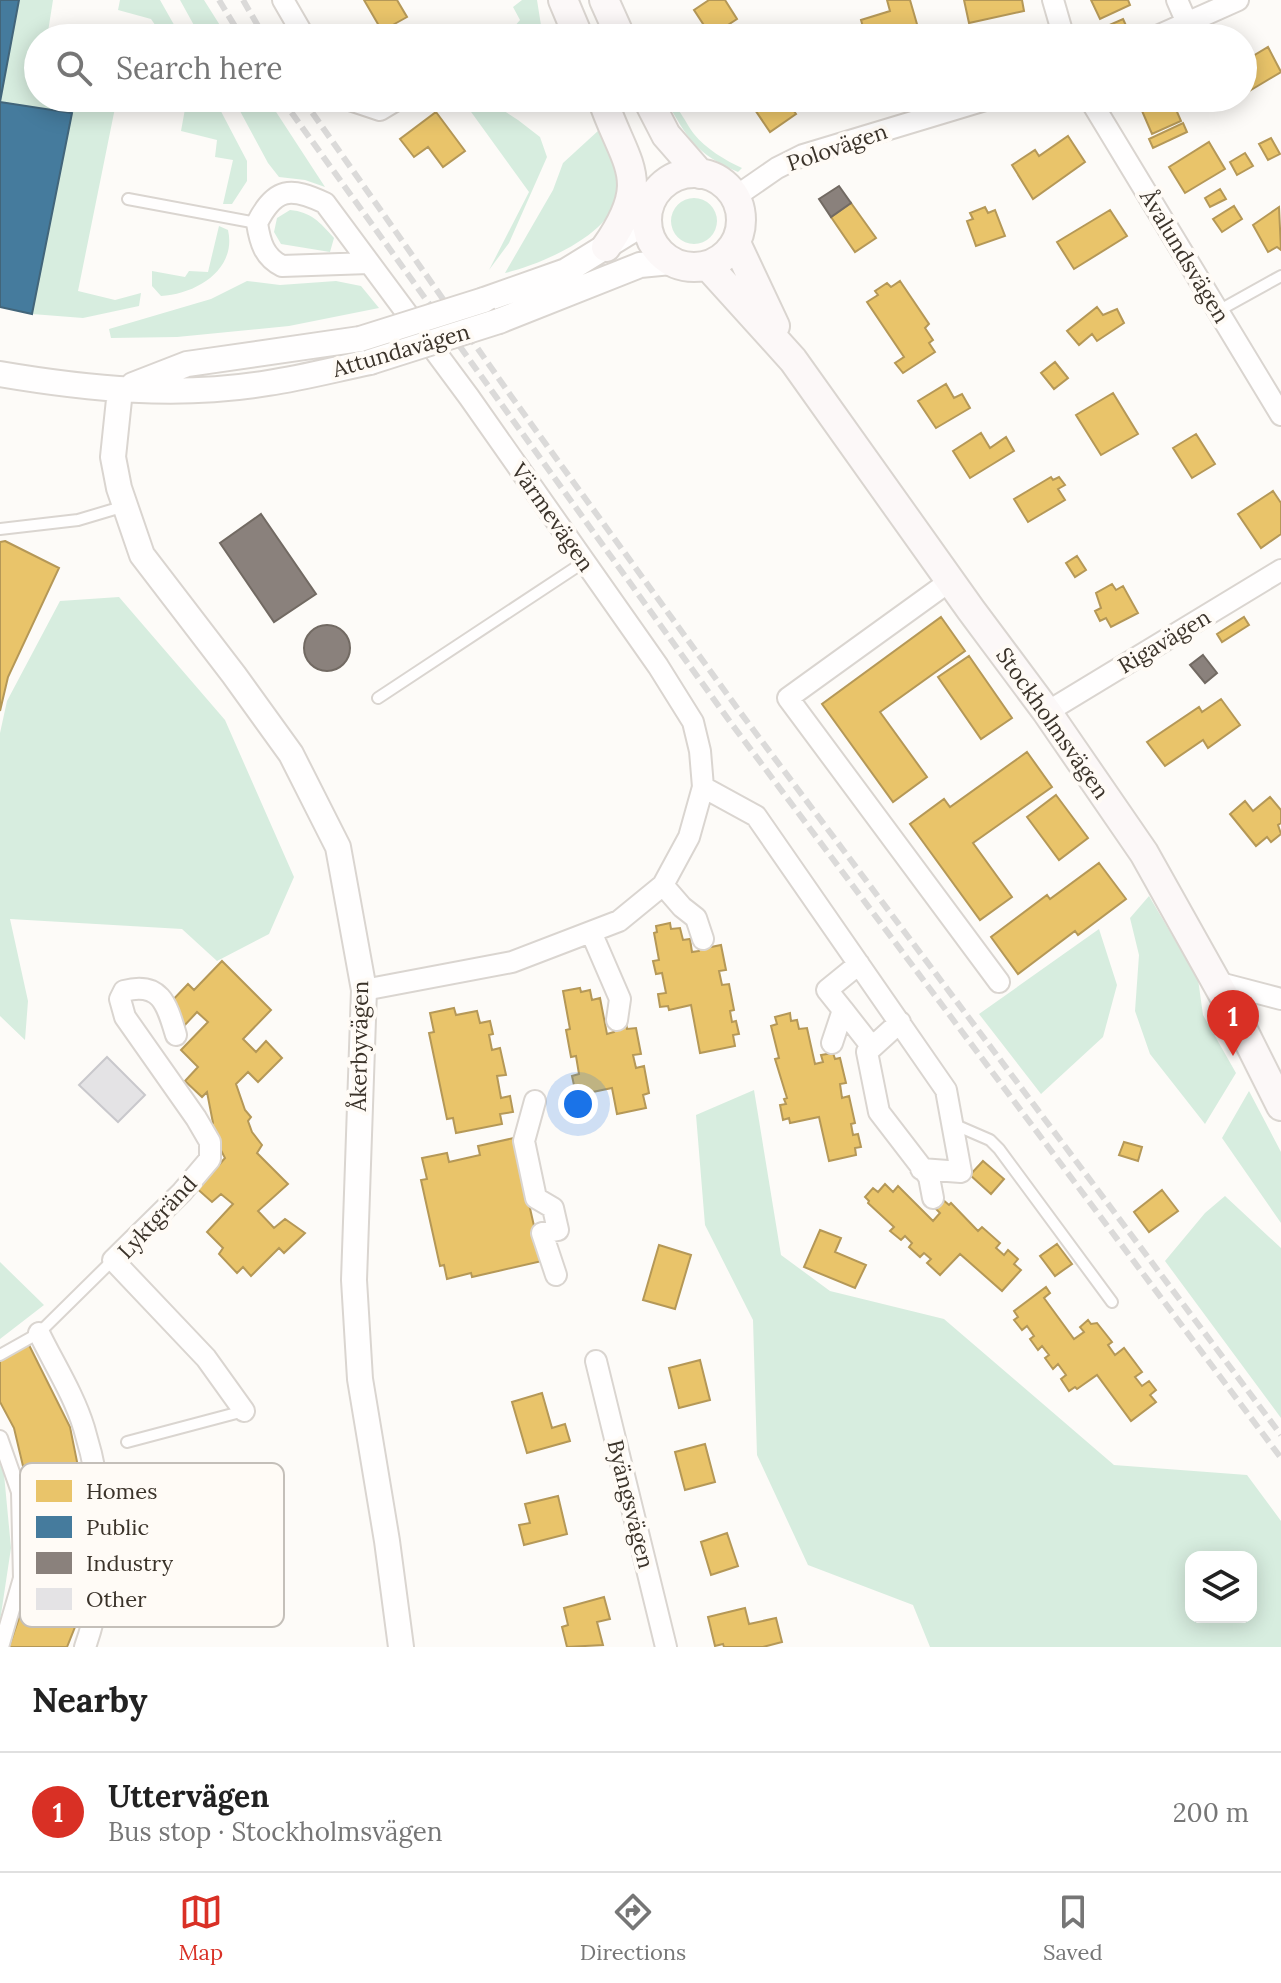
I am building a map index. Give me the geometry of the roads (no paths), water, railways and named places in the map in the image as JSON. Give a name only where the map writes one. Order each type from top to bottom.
[{"type":"main road","points":[[563,0],[573,24]]},
{"type":"main road","points":[[604,0],[615,24]]},
{"type":"main road","points":[[606,247],[629,209],[633,195],[633,179],[625,152],[608,112]]},
{"type":"main road","points":[[619,112],[640,149],[655,194]]},
{"type":"main road","points":[[654,112],[666,135],[700,174]]},
{"type":"main road","points":[[700,174],[726,185],[735,197],[741,220],[736,243],[724,257],[708,266],[689,268],[671,262],[653,245],[647,221],[655,194],[667,182],[700,174]]},
{"type":"main road","name":"Stockholmsvägen","points":[[736,243],[793,360]]},
{"type":"main road","name":"Stockholmsvägen","points":[[708,266],[793,360],[1047,712],[1144,853],[1281,1106]]},
{"type":"street","points":[[283,0],[297,24]]},
{"type":"street","points":[[1053,0],[1060,24]]},
{"type":"street","points":[[1177,0],[1187,23],[1238,0]]},
{"type":"street","name":"Polovägen","points":[[735,197],[777,168],[803,155],[946,112]]},
{"type":"street","name":"Åvalundsvägen","points":[[1097,112],[1281,415]]},
{"type":"street","name":"Värmevägen","points":[[257,223],[267,204],[286,192],[305,194],[325,203],[469,397],[658,666],[693,722],[700,751],[703,787],[689,837],[663,885],[619,921],[512,962],[364,990]]},
{"type":"street","name":"Attundavägen","points":[[120,390],[187,364],[360,339],[484,300],[566,271],[647,221]]},
{"type":"street","points":[[257,223],[264,250],[271,261],[282,266],[369,263]]},
{"type":"street","name":"Attundavägen","points":[[0,374],[67,386],[120,390],[185,391],[266,384],[370,362],[499,321],[640,265],[671,262]]},
{"type":"street","name":"Åkerbyvägen","points":[[120,390],[113,457],[142,555],[291,754],[338,847],[364,990],[354,1280],[360,1379],[401,1647]]},
{"type":"street","name":"Rigavägen","points":[[1047,712],[1281,570]]},
{"type":"street","points":[[950,581],[788,698],[999,982]]},
{"type":"street","points":[[703,787],[756,816],[946,1090],[961,1172],[921,1169]]},
{"type":"street","points":[[663,885],[696,918],[703,939]]},
{"type":"street","points":[[591,932],[620,999],[617,1020]]},
{"type":"street","points":[[859,964],[827,990],[872,1047]]},
{"type":"street","points":[[1216,982],[1281,999]]},
{"type":"street","name":"Lyktgränd","points":[[176,1035],[170,1013],[159,995],[142,988],[124,991],[120,999],[125,1017],[203,1130],[210,1142],[210,1159],[182,1192],[113,1260],[206,1358],[244,1411]]},
{"type":"street","points":[[832,1043],[843,1010]]},
{"type":"street","points":[[900,1022],[867,1052],[879,1112],[929,1177],[933,1198]]},
{"type":"street","points":[[535,1101],[524,1141],[536,1198],[553,1208],[558,1230],[542,1233],[556,1275]]},
{"type":"street","points":[[39,1333],[83,1426],[92,1463]]},
{"type":"street","name":"Byängsvägen","points":[[596,1361],[666,1647]]},
{"type":"street","points":[[0,1438],[19,1492],[20,1535]]},
{"type":"street","points":[[1,1647],[20,1581]]},
{"type":"street","points":[[85,1647],[90,1627]]},
{"type":"lane","points":[[128,199],[257,223]]},
{"type":"lane","points":[[1218,311],[1281,276]]},
{"type":"lane","points":[[0,529],[78,520],[125,506]]},
{"type":"lane","points":[[378,698],[584,562]]},
{"type":"lane","points":[[953,1124],[990,1140],[999,1149],[1112,1302]]},
{"type":"lane","points":[[0,1355],[39,1333],[113,1260]]},
{"type":"lane","points":[[127,1442],[244,1411]]},
{"type":"railway","points":[[219,0],[234,24]]},
{"type":"railway","points":[[243,0],[257,24]]},
{"type":"railway","points":[[291,112],[728,719],[1281,1458]]},
{"type":"railway","points":[[312,112],[511,396],[740,712],[1281,1435]]},
{"type":"place","name":"Uttervägen","points":[[1233,1056]]}]
